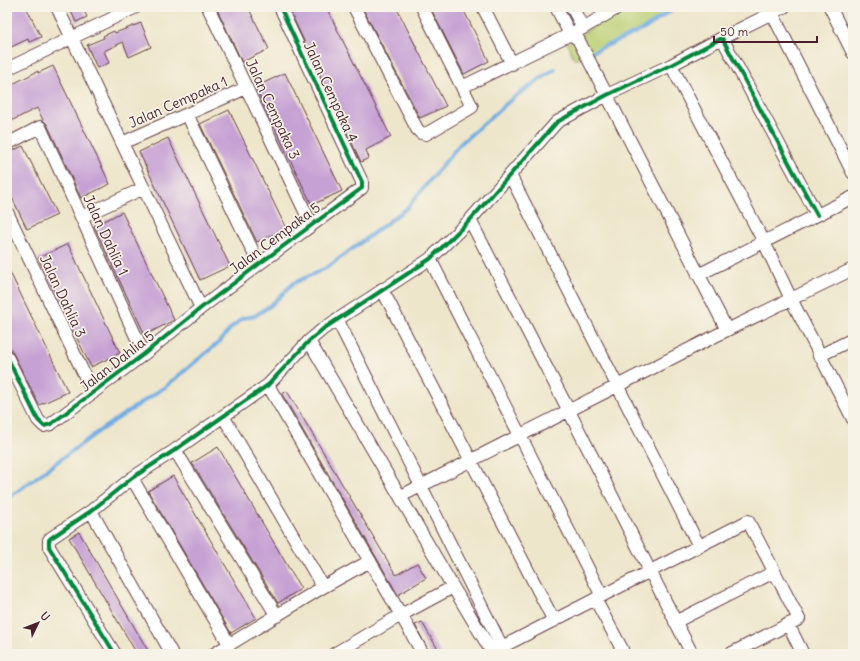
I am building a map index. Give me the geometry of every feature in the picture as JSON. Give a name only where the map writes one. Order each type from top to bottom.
[{"type":"street","points":[[57,7],[201,308]]},
{"type":"street","points":[[7,69],[136,7]]},
{"type":"street","name":"Jalan Cempaka 3","points":[[208,7],[311,224]]},
{"type":"street","name":"Jalan Cempaka 4","points":[[280,7],[362,182],[362,186]]},
{"type":"street","points":[[354,7],[417,129],[421,133],[426,134],[472,107],[422,7]]},
{"type":"street","points":[[483,7],[512,64]]},
{"type":"street","points":[[556,7],[577,34],[727,330]]},
{"type":"street","points":[[572,7],[577,34]]},
{"type":"street","points":[[462,87],[577,34],[619,7]]},
{"type":"street","points":[[115,654],[49,547],[49,540],[91,511],[132,478],[268,385],[322,329],[430,259],[470,220],[557,122],[607,95],[671,65],[784,7]]},
{"type":"street","points":[[830,7],[853,53]]},
{"type":"street","points":[[772,13],[853,173]]},
{"type":"street","points":[[722,38],[817,215]]},
{"type":"street","points":[[671,65],[764,242],[820,356],[851,413]]},
{"type":"street","name":"Jalan Cempaka 1","points":[[122,143],[246,88]]},
{"type":"street","points":[[187,114],[259,264]]},
{"type":"street","name":"Jalan Dahlia 1","points":[[7,144],[40,127],[144,354]]},
{"type":"street","points":[[510,175],[699,546]]},
{"type":"street","name":"Jalan Cempaka 5","points":[[201,308],[362,186]]},
{"type":"street","points":[[81,217],[144,188]]},
{"type":"street","points":[[698,275],[853,197]]},
{"type":"street","name":"Jalan Dahlia 3","points":[[7,212],[93,394]]},
{"type":"street","points":[[470,220],[692,654]]},
{"type":"street","points":[[430,259],[521,435],[599,598],[620,652]]},
{"type":"street","points":[[401,496],[727,330],[853,269]]},
{"type":"street","points":[[382,289],[554,621]]},
{"type":"street","name":"Jalan Dahlia 5","points":[[7,357],[38,420],[44,426],[55,422],[93,394],[201,308]]},
{"type":"street","points":[[337,319],[421,486],[496,651]]},
{"type":"street","points":[[820,356],[853,339]]},
{"type":"street","points":[[309,341],[453,587],[496,651]]},
{"type":"street","points":[[268,385],[423,654]]},
{"type":"street","points":[[224,416],[323,587]]},
{"type":"street","points":[[175,450],[276,616]]},
{"type":"street","points":[[132,478],[229,644]]},
{"type":"street","points":[[91,511],[172,654]]},
{"type":"street","points":[[496,651],[748,521],[799,619],[730,654]]},
{"type":"street","points":[[214,654],[323,587],[370,561]]},
{"type":"street","points":[[675,622],[774,572]]},
{"type":"street","points":[[334,654],[453,587]]},
{"type":"street","points":[[788,624],[803,654]]},
{"type":"green space","points":[[622,7],[676,7],[644,29],[575,60],[567,44]]},
{"type":"building","points":[[7,7],[26,7],[41,37],[29,42],[28,39],[7,49]]},
{"type":"building","points":[[69,7],[82,7],[87,17],[76,22]]},
{"type":"building","points":[[216,7],[248,7],[269,49],[242,62]]},
{"type":"building","points":[[288,7],[326,7],[391,137],[366,150],[369,158],[361,162]]},
{"type":"building","points":[[362,7],[396,7],[446,106],[420,118]]},
{"type":"building","points":[[430,7],[462,7],[489,61],[464,74]]},
{"type":"building","points":[[141,23],[151,47],[129,57],[123,42],[104,51],[109,63],[97,68],[87,45],[104,38],[103,36],[114,31],[115,33]]},
{"type":"building","points":[[53,66],[110,184],[81,198],[47,124],[43,120],[37,108],[7,123],[7,87],[38,71],[38,73]]},
{"type":"building","points":[[285,73],[342,191],[312,205],[255,87]]},
{"type":"building","points":[[229,110],[286,228],[257,242],[200,124]]},
{"type":"building","points":[[168,138],[230,266],[200,280],[139,152]]},
{"type":"building","points":[[23,146],[57,215],[27,229],[7,187],[7,153]]},
{"type":"building","points":[[122,212],[174,320],[145,335],[94,226]]},
{"type":"building","points":[[68,244],[120,353],[91,367],[38,258]]},
{"type":"building","points":[[7,266],[68,392],[39,405],[7,341]]},
{"type":"building","points":[[287,391],[396,575],[417,563],[426,578],[398,595],[282,394]]},
{"type":"building","points":[[218,447],[301,589],[278,603],[192,463]]},
{"type":"building","points":[[173,476],[256,618],[231,633],[148,491]]},
{"type":"building","points":[[79,532],[150,654],[137,654],[69,538]]},
{"type":"building","points":[[422,622],[441,654],[430,654],[415,625]]},
{"type":"waterway","points":[[588,54],[644,29],[676,7]]},
{"type":"waterway","points":[[7,499],[102,429],[165,387],[218,343],[233,326],[243,318],[255,316],[271,305],[294,283],[328,267],[407,208],[460,144],[513,98],[555,69]]},
{"type":"cycle path","points":[[7,357],[38,420],[44,426],[51,424],[144,354],[201,308],[362,188],[362,182],[280,7]]},
{"type":"cycle path","points":[[115,654],[49,547],[49,540],[91,511],[132,478],[268,385],[309,341],[323,329],[430,259],[470,220],[557,122],[607,95],[671,65],[722,38],[817,215]]}]
